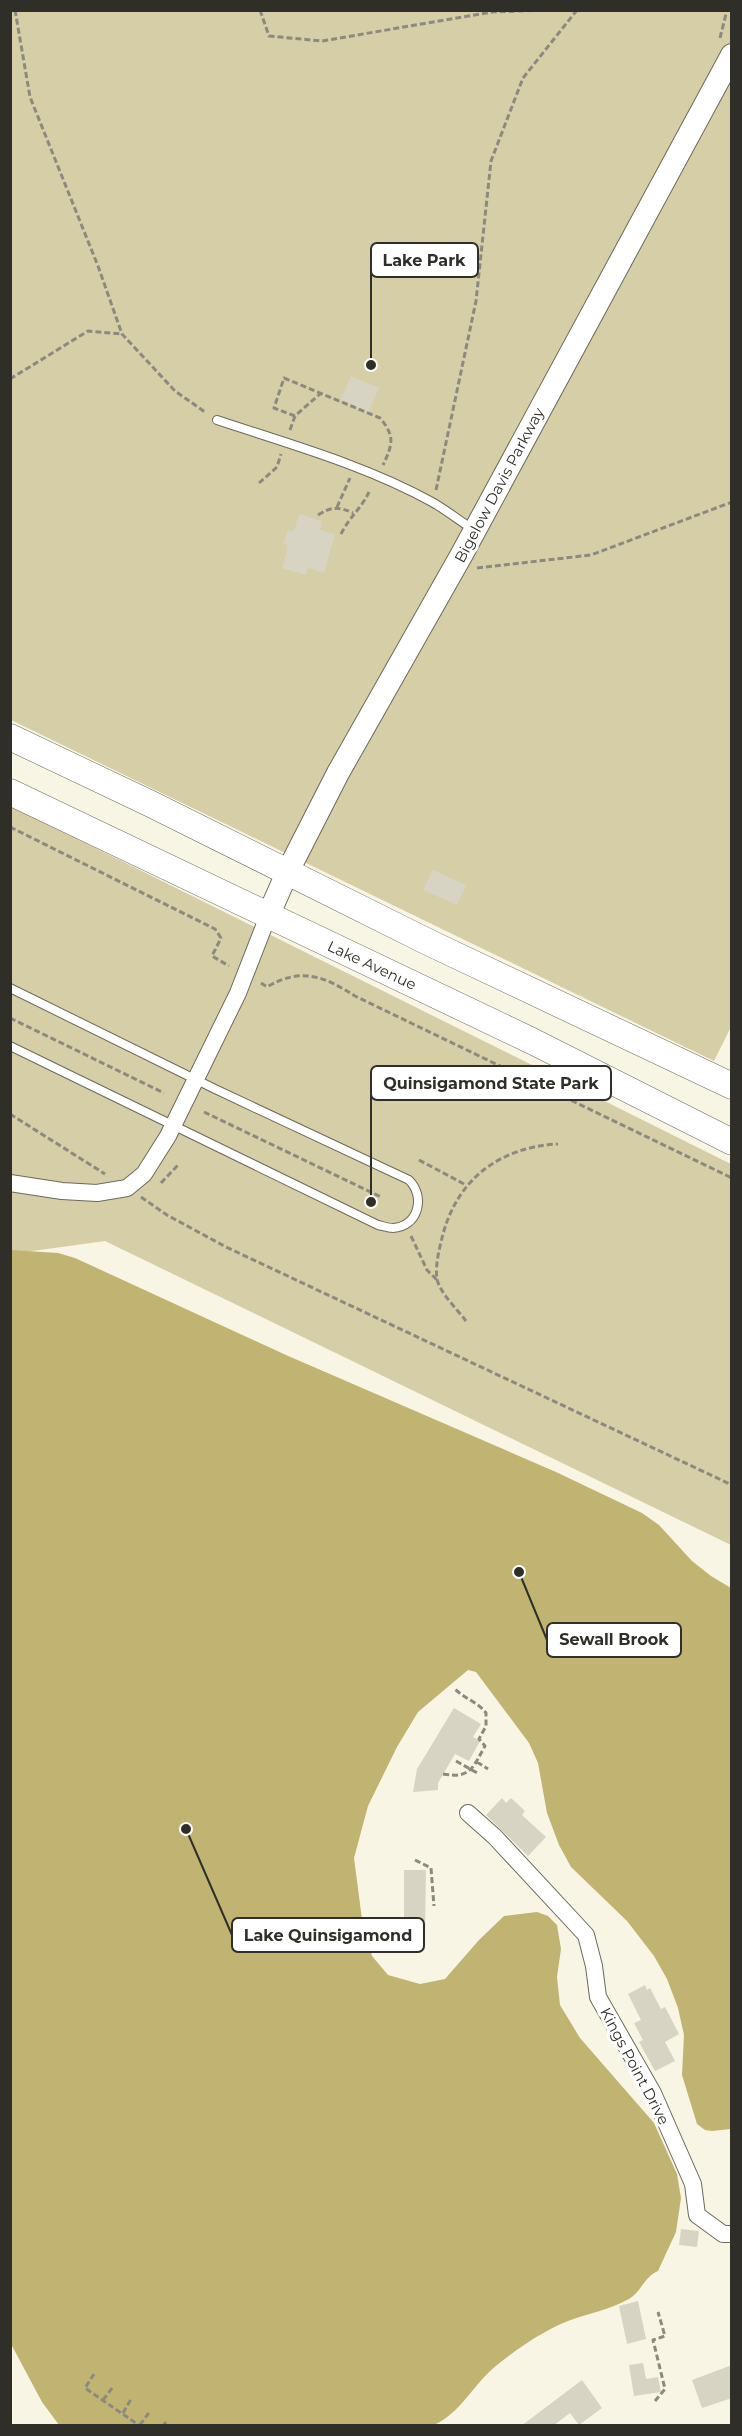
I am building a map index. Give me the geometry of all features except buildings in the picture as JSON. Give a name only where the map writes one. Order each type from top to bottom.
[{"type":"main road","name":"Bigelow Davis Parkway","points":[[268,916],[287,873],[338,773],[474,530],[725,48]]},
{"type":"main road","points":[[10,737],[151,804],[287,873],[732,1086]]},
{"type":"main road","name":"Lake Avenue","points":[[10,792],[532,1041],[732,1142]]},
{"type":"street","points":[[10,1183],[62,1191],[97,1193],[127,1188],[144,1174],[152,1165],[174,1125],[246,975],[268,916]]},
{"type":"street","name":"Kings Point Drive","points":[[468,1813],[495,1837],[586,1935],[594,1966],[598,1997],[653,2093],[693,2184],[697,2215],[723,2234],[732,2234]]},
{"type":"lane","points":[[217,420],[307,450],[377,477],[434,503],[474,530]]},
{"type":"lane","points":[[10,988],[409,1180],[418,1194],[420,1203],[417,1212],[412,1220],[400,1226],[391,1228],[378,1225],[10,1046]]},
{"type":"path","points":[[15,10],[30,97],[123,334],[175,392],[217,420]]},
{"type":"path","points":[[260,10],[269,36],[322,40],[492,12],[547,10]]},
{"type":"path","points":[[434,503],[476,301],[491,161],[524,78],[577,10]]},
{"type":"path","points":[[725,48],[727,10]]},
{"type":"path","points":[[10,379],[88,331],[123,334]]},
{"type":"path","points":[[296,416],[274,408],[285,378],[380,418],[390,430],[392,442],[377,477]]},
{"type":"path","points":[[289,433],[296,416],[321,393]]},
{"type":"path","points":[[259,483],[277,466],[282,452]]},
{"type":"path","points":[[337,507],[354,468]]},
{"type":"path","points":[[341,534],[353,513],[363,506],[369,492]]},
{"type":"path","points":[[472,568],[591,555],[732,502]]},
{"type":"path","points":[[318,515],[337,507],[353,513]]},
{"type":"path","points":[[10,827],[215,929],[221,938],[213,956],[234,968]]},
{"type":"path","points":[[258,981],[267,987],[297,974],[308,975],[339,986],[355,996],[732,1178]]},
{"type":"path","points":[[10,1018],[164,1094]]},
{"type":"path","points":[[204,1112],[381,1197]]},
{"type":"path","points":[[10,1114],[167,1215],[226,1246],[732,1485]]},
{"type":"path","points":[[437,1280],[438,1252],[447,1216],[466,1185],[489,1165],[522,1148],[558,1144]]},
{"type":"path","points":[[419,1160],[466,1185]]},
{"type":"path","points":[[410,1235],[427,1270],[437,1280],[466,1321]]},
{"type":"path","points":[[443,1774],[465,1775],[472,1770],[485,1746],[479,1739],[488,1719],[486,1713],[479,1705],[461,1696],[454,1688]]},
{"type":"path","points":[[456,1761],[479,1774]]},
{"type":"path","points":[[476,1762],[488,1769]]},
{"type":"path","points":[[416,1860],[431,1868],[434,1906]]},
{"type":"path","points":[[655,2401],[665,2389],[652,2340],[665,2336],[658,2312]]},
{"type":"path","points":[[94,2374],[84,2388],[140,2426],[150,2411]]},
{"type":"path","points":[[103,2400],[113,2387]]},
{"type":"path","points":[[123,2414],[131,2399]]},
{"type":"shaded area","points":[[11,11],[731,11],[732,1025],[714,1061],[11,720]]},
{"type":"shaded area","points":[[11,806],[731,1164],[731,1545],[105,1241],[11,1254]]},
{"type":"shaded area","points":[[11,1250],[58,1253],[75,1258],[286,1355],[556,1472],[642,1513],[659,1525],[692,1561],[731,1588],[731,2129],[705,2130],[697,2124],[682,2075],[684,2035],[678,2008],[667,1979],[654,1956],[627,1921],[571,1867],[559,1845],[547,1813],[538,1763],[529,1743],[476,1672],[468,1670],[418,1712],[397,1747],[368,1806],[354,1858],[363,1927],[372,1956],[388,1975],[420,1984],[445,1979],[479,1940],[504,1916],[537,1912],[548,1916],[557,1925],[561,1949],[557,1977],[560,2005],[580,2038],[654,2123],[677,2174],[681,2198],[676,2232],[658,2271],[649,2277],[633,2296],[614,2306],[559,2325],[531,2340],[489,2372],[452,2413],[434,2425],[59,2425],[42,2402],[11,2344]]},
{"type":"place","name":"Lake Park","points":[[371,365]]},
{"type":"place","name":"Quinsigamond State Park","points":[[371,1202]]},
{"type":"place","name":"Sewall Brook","points":[[519,1572]]},
{"type":"place","name":"Lake Quinsigamond","points":[[186,1829]]}]
